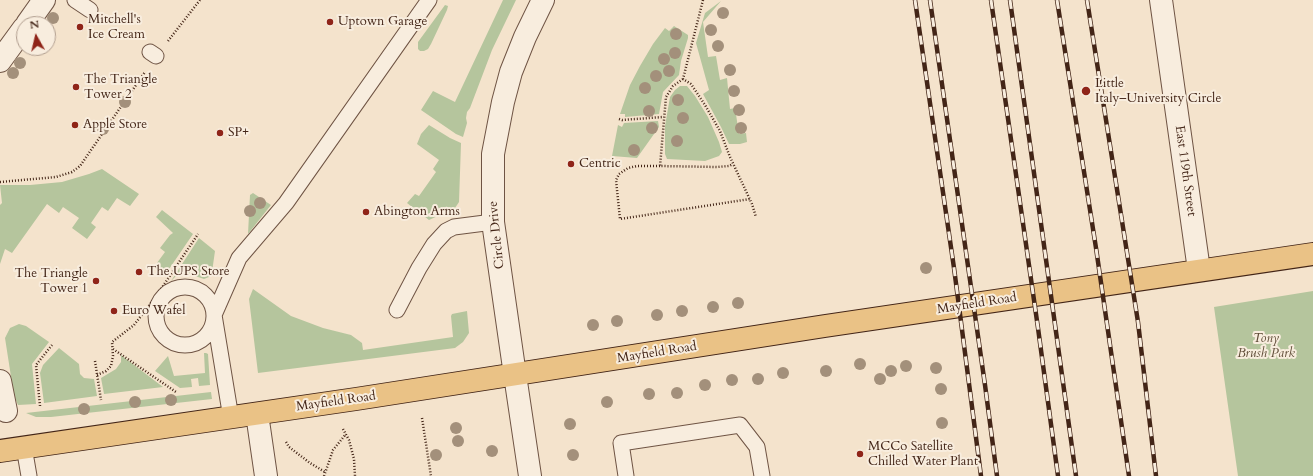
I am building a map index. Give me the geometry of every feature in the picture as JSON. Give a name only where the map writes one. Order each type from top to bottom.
[{"type":"main road","name":"Mayfield Road","points":[[0,451],[231,418],[826,326],[1313,254]]},
{"type":"street","points":[[33,16],[44,0]]},
{"type":"street","name":"Circle Drive","points":[[530,476],[494,222],[493,154],[503,102],[511,72],[525,37],[543,0]]},
{"type":"street","name":"East 119th Street","points":[[1161,0],[1199,270]]},
{"type":"street","points":[[0,61],[16,39]]},
{"type":"street","points":[[0,381],[6,411]]},
{"type":"street","points":[[257,414],[266,476]]},
{"type":"lane","points":[[75,0],[90,10]]},
{"type":"lane","points":[[231,418],[214,315],[239,258],[286,203],[429,0]]},
{"type":"lane","points":[[397,310],[419,268],[434,244],[446,231],[454,227],[494,222]]},
{"type":"lane","points":[[626,476],[621,443],[740,425],[757,447],[762,476]]},
{"type":"lane","points":[[24,448],[29,476]]},
{"type":"path","points":[[0,182],[56,177],[72,172],[80,166],[152,54],[200,0]]},
{"type":"path","points":[[660,166],[666,97],[674,86],[683,79],[703,0]]},
{"type":"path","points":[[683,79],[691,84],[720,132],[733,164],[750,199],[756,217]]},
{"type":"path","points":[[619,119],[663,118]]},
{"type":"path","points":[[733,164],[729,166],[717,167],[637,166],[628,168],[619,174],[616,180],[620,219],[750,199]]},
{"type":"path","points":[[97,375],[106,371],[111,366],[113,356],[112,342],[134,325],[155,298],[198,234]]},
{"type":"path","points":[[40,406],[36,365],[52,345]]},
{"type":"path","points":[[113,349],[176,392]]},
{"type":"path","points":[[95,361],[101,400]]},
{"type":"path","points":[[422,418],[431,476]]},
{"type":"path","points":[[343,429],[349,440],[354,459],[355,476]]},
{"type":"path","points":[[324,476],[333,450],[346,434]]},
{"type":"path","points":[[284,438],[289,447],[325,472]]},
{"type":"green space","points":[[503,0],[516,0],[492,50],[470,108],[467,112],[467,123],[463,137],[456,134],[421,110],[433,91],[455,102]]},
{"type":"green space","points":[[721,1],[703,22],[708,57],[716,56],[720,80],[727,78],[730,109],[735,108],[739,134],[746,133],[747,142],[740,144],[729,144],[703,94],[709,90],[696,43],[705,13]]},
{"type":"green space","points":[[445,5],[448,6],[447,10],[431,44],[428,49],[420,51],[418,49],[418,42]]},
{"type":"green space","points":[[674,26],[688,35],[688,38],[681,61],[679,75],[663,92],[659,114],[625,117],[625,114],[620,114],[630,85],[640,66],[653,44],[665,28],[669,31]]},
{"type":"green space","points":[[680,86],[687,86],[708,117],[722,152],[719,156],[705,161],[667,159],[665,154],[665,126],[670,97]]},
{"type":"green space","points":[[658,121],[659,127],[637,158],[612,156],[618,125],[622,127],[624,123]]},
{"type":"green space","points":[[429,125],[461,143],[459,202],[455,208],[429,220],[407,203],[415,194],[419,196],[436,172],[433,169],[439,160],[417,144],[421,134]]},
{"type":"green space","points":[[102,169],[139,194],[130,206],[117,198],[108,211],[102,207],[91,223],[96,227],[87,239],[72,228],[79,218],[63,207],[59,213],[47,204],[12,253],[5,249],[0,264],[0,205],[2,203],[0,185],[30,185],[62,182]]},
{"type":"green space","points":[[253,193],[271,205],[248,234],[250,195]]},
{"type":"green space","points":[[162,210],[193,234],[165,275],[154,267],[165,252],[160,248],[173,233],[156,217]]},
{"type":"green space","points":[[199,238],[215,251],[212,272],[209,277],[204,279],[186,273],[176,276],[171,281]]},
{"type":"green space","points":[[253,289],[291,316],[323,328],[351,335],[362,343],[363,350],[453,337],[452,314],[467,311],[469,333],[463,342],[455,348],[258,373],[249,299]]},
{"type":"green space","name":"Tony Brush Park","points":[[1313,291],[1313,476],[1238,476],[1214,307]]},
{"type":"green space","points":[[19,324],[26,326],[49,342],[32,364],[36,404],[18,405],[14,396],[5,338],[10,328]]},
{"type":"green space","points":[[59,348],[79,364],[80,374],[84,378],[94,379],[97,396],[44,403],[40,373],[43,365]]},
{"type":"green space","points":[[204,353],[208,354],[210,385],[199,386],[198,378],[191,379],[192,387],[180,388],[155,371],[168,356],[174,376],[205,373]]},
{"type":"green space","points":[[121,355],[163,387],[104,394],[101,378],[116,369],[121,362]]},
{"type":"green space","points":[[211,392],[212,399],[51,417],[36,417],[26,413]]},
{"type":"railway","points":[[915,0],[954,268],[981,476]]},
{"type":"railway","points":[[930,0],[997,476]]},
{"type":"railway","points":[[991,0],[1058,476]]},
{"type":"railway","points":[[1010,0],[1076,476]]},
{"type":"railway","points":[[1057,0],[1096,248],[1129,476]]},
{"type":"railway","points":[[1087,0],[1138,322],[1156,476]]},
{"type":"place","name":"Uptown Garage","points":[[330,22]]},
{"type":"place","name":"Mitchell's Ice Cream","points":[[80,27]]},
{"type":"place","name":"The Triangle Tower 2","points":[[76,87]]},
{"type":"place","name":"Little Italy–University Circle","points":[[1086,91]]},
{"type":"place","name":"Apple Store","points":[[75,125]]},
{"type":"place","name":"SP+","points":[[220,133]]},
{"type":"place","name":"Centric","points":[[571,164]]},
{"type":"place","name":"Abington Arms","points":[[366,212]]},
{"type":"place","name":"The UPS Store","points":[[139,272]]},
{"type":"place","name":"The Triangle Tower 1","points":[[96,281]]},
{"type":"place","name":"Euro Wafel","points":[[114,311]]},
{"type":"place","name":"MCCo Satellite Chilled Water Plant","points":[[860,454]]}]
